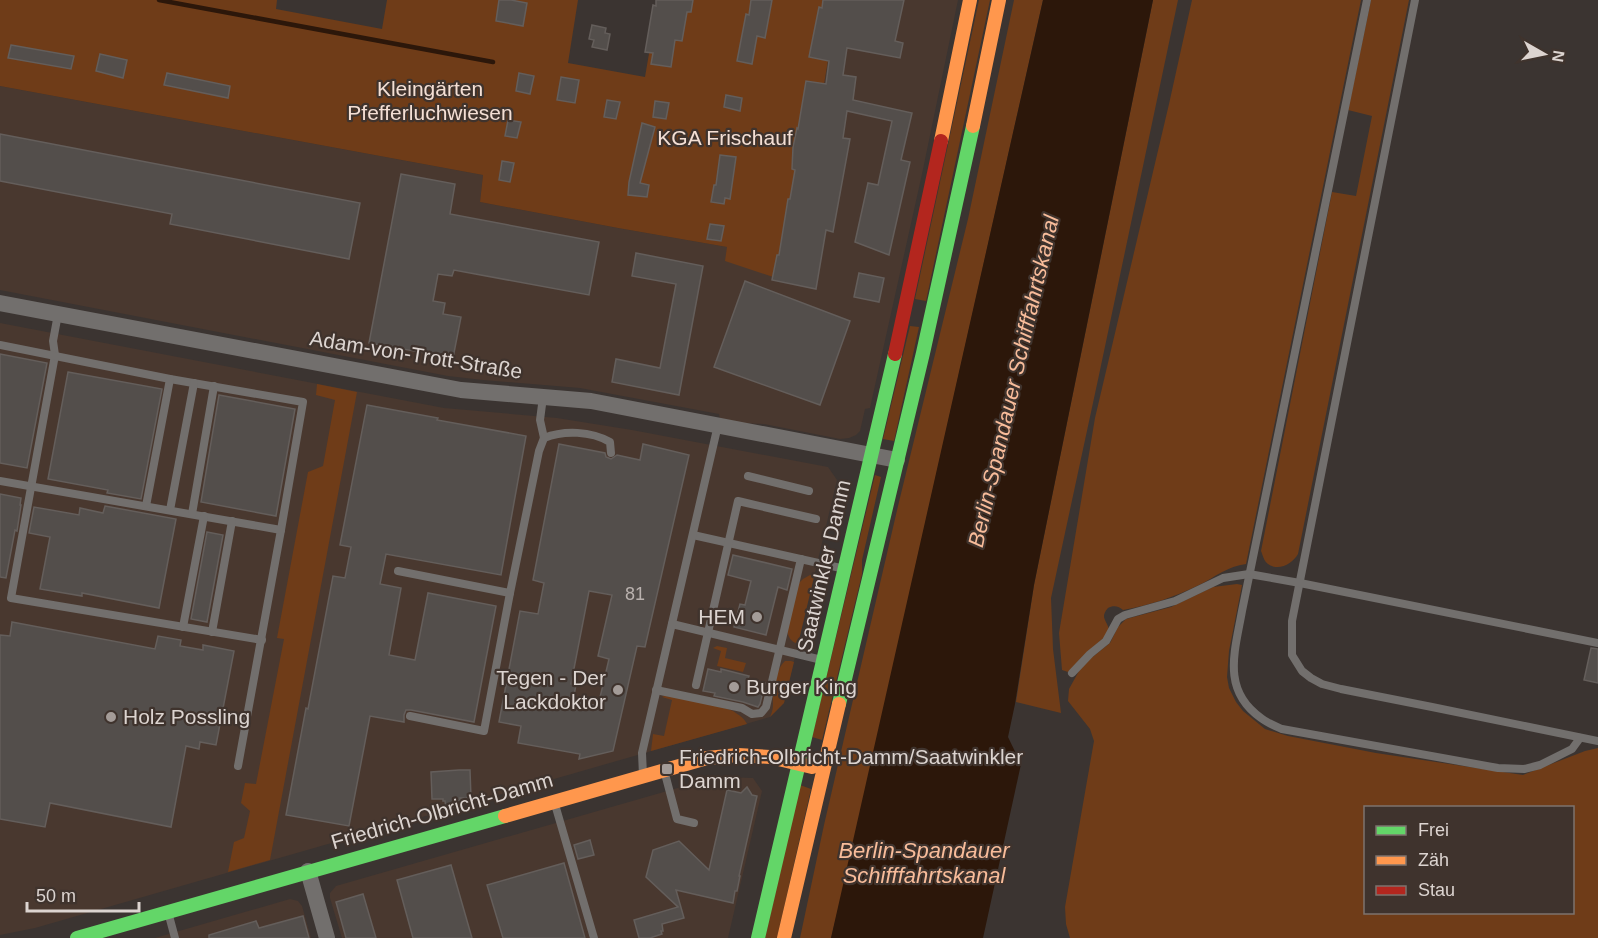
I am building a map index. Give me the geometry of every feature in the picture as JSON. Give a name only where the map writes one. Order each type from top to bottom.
[{"type":"main road","name":"Saatwinkler Damm","points":[[784,938],[897,460],[970,0]]},
{"type":"main road","name":"Saatwinkler Damm","points":[[758,938],[872,455],[919,311],[983,82],[999,0]]},
{"type":"main road","name":"Friedrich-Olbricht-Damm","points":[[77,938],[707,758],[738,754],[770,757],[823,770]]},
{"type":"street","name":"Adam-von-Trott-Straße","points":[[0,303],[461,390],[591,401],[897,460]]},
{"type":"street","points":[[308,872],[327,938]]},
{"type":"lane","points":[[1367,0],[1249,574],[1233,663],[1234,682],[1248,708],[1262,720],[1282,729],[1498,768],[1524,769],[1540,765],[1572,749],[1580,738]]},
{"type":"lane","points":[[1415,0],[1292,621],[1292,655],[1302,671],[1317,681],[1341,689],[1598,741]]},
{"type":"lane","points":[[58,314],[53,341],[55,355],[11,597],[262,640]]},
{"type":"lane","points":[[0,345],[170,379],[303,402],[238,766]]},
{"type":"lane","points":[[146,506],[170,379]]},
{"type":"lane","points":[[170,510],[194,383]]},
{"type":"lane","points":[[192,514],[214,386]]},
{"type":"lane","points":[[410,717],[484,731],[539,451],[544,438],[540,420],[543,397]]},
{"type":"lane","points":[[643,776],[642,753],[718,424]]},
{"type":"lane","points":[[544,438],[557,433],[593,435],[610,442],[611,453]]},
{"type":"lane","points":[[748,476],[809,491]]},
{"type":"lane","points":[[0,480],[281,530]]},
{"type":"lane","points":[[696,685],[738,501],[816,519]]},
{"type":"lane","points":[[183,627],[204,516]]},
{"type":"lane","points":[[212,632],[232,521]]},
{"type":"lane","points":[[693,535],[845,569]]},
{"type":"lane","points":[[656,690],[742,708],[752,714],[762,712],[766,706],[801,559]]},
{"type":"lane","points":[[398,571],[510,593]]},
{"type":"lane","points":[[1072,673],[1106,641],[1118,619],[1125,615],[1175,601],[1223,578],[1249,574],[1598,644]]},
{"type":"lane","points":[[672,624],[823,660]]},
{"type":"lane","points":[[663,770],[677,819],[693,823]]},
{"type":"lane","points":[[554,801],[594,938]]},
{"type":"lane","points":[[168,912],[175,938]]},
{"type":"shaded area","points":[[838,0],[958,0],[870,408],[865,409],[860,431],[849,438],[840,439],[764,424],[740,423],[720,419],[719,414],[580,388],[448,376],[0,290],[0,86],[483,175],[480,202],[727,247],[791,283]]},
{"type":"shaded area","points":[[0,323],[444,408],[557,418],[828,467],[837,480],[784,703],[770,717],[35,928],[0,935]]},
{"type":"shaded area","points":[[720,777],[753,778],[762,791],[728,938],[342,938],[330,898],[330,893],[336,886]]},
{"type":"shaded area","points":[[290,899],[298,901],[302,906],[311,938],[155,938]]},
{"type":"green space","points":[[0,0],[277,0],[276,9],[382,29],[387,0],[578,0],[568,63],[645,77],[652,36],[669,0],[838,0],[791,283],[725,261],[727,247],[480,202],[483,175],[0,86]]},
{"type":"green space","points":[[979,0],[990,0],[926,301],[915,299]]},
{"type":"green space","points":[[1014,0],[1043,0],[843,889],[831,938],[800,938],[898,506],[968,219]]},
{"type":"green space","points":[[1153,0],[1178,0],[1051,598],[1053,649],[1061,713],[1016,702],[1034,585]]},
{"type":"green space","points":[[1192,0],[1361,0],[1246,564],[1227,569],[1190,589],[1162,600],[1123,610],[1116,606],[1108,608],[1104,616],[1109,629],[1106,636],[1068,672],[1062,670],[1059,633],[1095,418]]},
{"type":"green space","points":[[1371,0],[1409,0],[1298,554],[1289,563],[1277,567],[1267,563],[1261,551],[1332,192],[1356,196],[1372,116],[1348,110]]},
{"type":"green space","points":[[910,326],[919,327],[894,441],[883,439]]},
{"type":"green space","points":[[317,384],[357,392],[270,860],[228,872],[234,842],[244,838],[250,811],[241,803],[245,783],[256,784],[284,639],[277,638],[308,472],[323,466],[335,400],[316,395]]},
{"type":"green space","points":[[875,475],[881,477],[862,560],[862,574],[822,740],[812,737]]},
{"type":"green space","points":[[810,575],[814,577],[798,644],[790,639],[787,630],[798,584]]},
{"type":"green space","points":[[1242,585],[1229,651],[1227,677],[1229,688],[1236,702],[1243,711],[1265,729],[1288,736],[1376,753],[1523,775],[1598,748],[1598,938],[1070,938],[1065,907],[1094,741],[1090,729],[1068,701],[1069,689],[1079,671],[1110,643],[1118,627],[1126,619],[1171,607],[1213,587]]},
{"type":"green space","points":[[717,646],[727,648],[725,658],[746,663],[743,672],[717,666],[721,651],[713,648]]},
{"type":"green space","points":[[785,661],[794,662],[784,703],[770,717],[775,680]]},
{"type":"green space","points":[[662,697],[688,699],[733,711],[747,724],[651,751],[653,734],[664,736],[672,700]]},
{"type":"green space","points":[[800,785],[811,789],[777,938],[765,938]]},
{"type":"water","name":"Berlin-Spandauer Schifffahrtskanal","points":[[1043,0],[1153,0],[1034,585],[1008,737],[1021,764],[983,938],[831,938]]},
{"type":"building","points":[[499,0],[527,3],[523,26],[496,21]]},
{"type":"building","points":[[656,0],[693,0],[691,12],[687,12],[682,41],[675,40],[671,67],[651,64],[653,53],[645,52],[653,5],[656,6]]},
{"type":"building","points":[[751,0],[772,0],[765,38],[757,36],[752,64],[737,61]]},
{"type":"building","points":[[823,0],[904,0],[895,41],[903,43],[900,58],[847,48],[843,75],[856,77],[853,100],[912,113],[901,160],[910,162],[889,255],[855,242],[868,183],[878,185],[892,121],[847,111],[843,138],[850,139],[833,232],[826,230],[816,289],[772,280],[795,170],[792,169],[793,147],[806,81],[826,84],[829,61],[809,57],[819,7],[822,8]]},
{"type":"building","points":[[592,25],[606,28],[605,33],[610,34],[607,50],[592,47],[594,40],[589,39]]},
{"type":"building","points":[[11,45],[74,56],[71,69],[8,58]]},
{"type":"building","points":[[100,54],[127,60],[123,78],[96,71]]},
{"type":"building","points":[[167,73],[230,86],[228,98],[164,85]]},
{"type":"building","points":[[519,73],[534,76],[530,94],[516,91]]},
{"type":"building","points":[[561,77],[579,80],[575,103],[557,100]]},
{"type":"building","points":[[726,95],[742,98],[740,111],[724,107]]},
{"type":"building","points":[[607,100],[620,102],[616,119],[604,117]]},
{"type":"building","points":[[655,101],[669,103],[666,119],[653,117]]},
{"type":"building","points":[[508,120],[521,122],[517,138],[505,136]]},
{"type":"building","points":[[642,123],[655,127],[640,183],[649,185],[647,197],[628,195]]},
{"type":"building","points":[[0,134],[360,203],[349,259],[170,224],[172,214],[0,181]]},
{"type":"building","points":[[720,155],[736,157],[730,199],[725,198],[724,204],[711,202]]},
{"type":"building","points":[[502,161],[514,163],[510,182],[499,180]]},
{"type":"building","points":[[401,174],[455,184],[450,214],[599,242],[589,295],[454,270],[452,276],[438,274],[433,301],[445,303],[443,314],[461,317],[453,358],[369,343]]},
{"type":"building","points":[[710,224],[724,226],[721,241],[707,239]]},
{"type":"building","points":[[636,253],[703,266],[679,395],[612,382],[616,359],[660,368],[676,284],[632,276]]},
{"type":"building","points":[[859,273],[884,278],[879,302],[854,297]]},
{"type":"building","points":[[745,281],[850,321],[820,405],[714,367]]},
{"type":"building","points":[[0,354],[47,363],[27,468],[0,463]]},
{"type":"building","points":[[68,372],[162,389],[141,499],[107,493],[108,490],[48,479]]},
{"type":"building","points":[[219,395],[295,409],[276,516],[201,502]]},
{"type":"building","points":[[367,405],[526,436],[501,575],[386,554],[380,584],[401,588],[389,655],[415,660],[428,593],[496,606],[474,722],[411,710],[406,710],[404,722],[370,716],[349,826],[286,815],[333,576],[345,578],[351,547],[340,545]]},
{"type":"building","points":[[559,444],[605,453],[606,457],[611,459],[617,455],[640,460],[643,444],[689,455],[645,647],[637,646],[613,751],[579,759],[580,754],[518,743],[521,726],[499,722],[520,611],[538,614],[544,583],[533,580]],"holes":[[[589,591],[612,595],[598,656],[609,659],[598,706],[573,700],[576,685],[571,684]]]},
{"type":"building","points":[[0,494],[21,498],[17,531],[15,530],[6,578],[0,577]]},
{"type":"building","points":[[105,506],[176,519],[159,608],[82,593],[82,596],[40,589],[50,537],[29,533],[34,507],[79,515],[80,508],[103,513]]},
{"type":"building","points":[[207,532],[223,535],[207,622],[191,619]]},
{"type":"building","points":[[733,555],[792,569],[787,590],[778,587],[766,635],[734,627],[740,604],[745,605],[751,581],[728,575]]},
{"type":"building","name":"Holz Possling","points":[[12,622],[155,649],[158,636],[181,640],[180,646],[203,650],[203,645],[234,651],[216,745],[200,742],[199,749],[186,746],[171,827],[50,803],[45,827],[0,819],[0,635],[10,636]]},
{"type":"building","points":[[1591,648],[1598,649],[1598,683],[1584,680]]},
{"type":"building","name":"Burger King","points":[[708,669],[721,672],[721,669],[749,676],[748,679],[765,683],[758,707],[703,691]]},
{"type":"building","points":[[470,770],[471,798],[460,798],[458,807],[446,808],[443,799],[432,799],[431,772]]},
{"type":"building","points":[[747,787],[752,795],[757,796],[733,903],[676,890],[684,918],[662,924],[662,934],[650,938],[639,938],[634,920],[678,907],[646,877],[653,850],[679,841],[709,870],[727,790],[741,793]]},
{"type":"building","points":[[590,840],[594,855],[578,859],[574,845]]},
{"type":"building","points":[[564,863],[585,938],[503,938],[487,885]]},
{"type":"building","points":[[451,865],[472,938],[413,938],[397,880]]},
{"type":"building","points":[[363,894],[376,938],[346,938],[336,902]]},
{"type":"building","points":[[303,916],[309,938],[209,938],[209,935],[256,921],[259,928]]},
{"type":"waterway","points":[[159,0],[493,62]]},
{"type":"traffic: fast","points":[[839,704],[923,353],[973,126]]},
{"type":"traffic: fast","points":[[758,938],[895,354]]},
{"type":"traffic: fast","points":[[77,938],[505,816]]},
{"type":"traffic: slow","points":[[941,141],[970,0]]},
{"type":"traffic: slow","points":[[973,126],[999,0]]},
{"type":"traffic: slow","points":[[784,938],[839,704]]},
{"type":"traffic: slow","points":[[505,816],[707,758],[738,755],[770,757],[812,767]]},
{"type":"traffic: jam","points":[[895,354],[941,141]]},
{"type":"place","name":"HEM","points":[[757,617]]},
{"type":"place","name":"Burger King","points":[[734,687]]},
{"type":"place","name":"Tegen - Der Lackdoktor","points":[[618,690]]},
{"type":"place","name":"Holz Possling","points":[[111,717]]},
{"type":"place","name":"Friedrich-Olbricht-Damm/Saatwinkler Damm","points":[[667,769]]},
{"type":"park label","name":"Kleingärten Pfefferluchwiesen","points":[[430,101]]},
{"type":"park label","name":"KGA Frischauf","points":[[725,138]]}]
